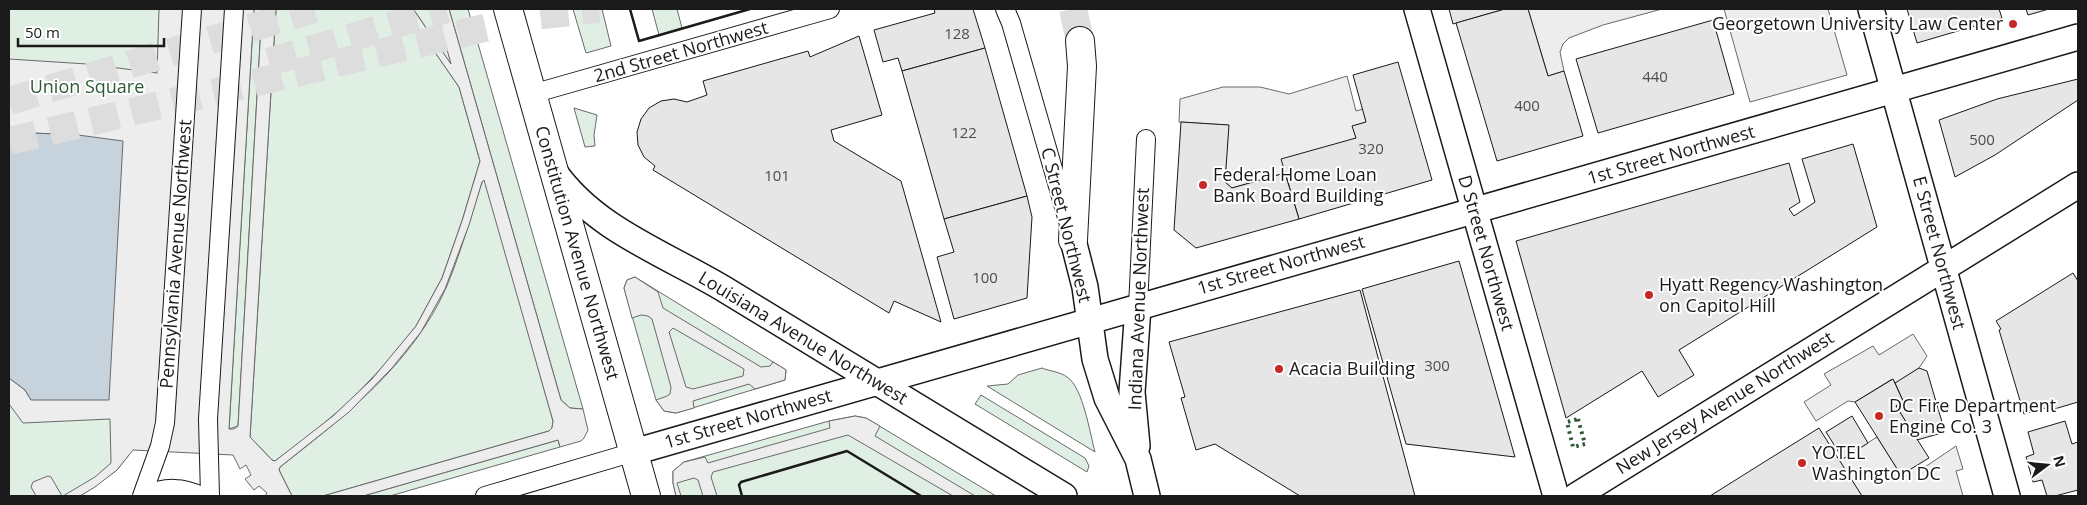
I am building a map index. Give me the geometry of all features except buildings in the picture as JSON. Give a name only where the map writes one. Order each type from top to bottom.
[{"type":"main road","name":"Constitution Avenue Northwest","points":[[508,9],[646,496]]},
{"type":"main road","points":[[1073,240],[1082,66],[1080,41]]},
{"type":"street","name":"Pennsylvania Avenue Northwest","points":[[142,496],[162,440],[165,423],[192,9]]},
{"type":"street","points":[[210,496],[208,419],[234,9]]},
{"type":"street","name":"2nd Street Northwest","points":[[532,94],[830,9]]},
{"type":"street","name":"C Street Northwest","points":[[1005,9],[1011,23],[1073,240],[1085,287],[1095,359],[1107,398],[1138,459],[1147,496]]},
{"type":"street","name":"D Street Northwest","points":[[1417,9],[1556,496]]},
{"type":"street","name":"E Street Northwest","points":[[1871,9],[2008,496]]},
{"type":"street","name":"1st Street Northwest","points":[[485,496],[2078,37]]},
{"type":"street","name":"Indiana Avenue Northwest","points":[[1138,459],[1132,392],[1146,139]]},
{"type":"street","name":"Louisiana Avenue Northwest","points":[[552,169],[575,197],[598,216],[722,288],[1064,496]]},
{"type":"street","name":"New Jersey Avenue Northwest","points":[[1576,496],[2078,185]]},
{"type":"street","points":[[146,496],[163,489],[176,488],[202,496]]},
{"type":"green space","name":"Union Square","points":[[9,9],[168,9],[128,456],[117,470],[80,496],[9,496]]},
{"type":"green space","points":[[254,9],[262,9],[238,426],[229,429]]},
{"type":"green space","points":[[276,9],[405,9],[459,87],[480,161],[442,278],[416,326],[388,361],[351,400],[309,436],[275,461],[250,437]]},
{"type":"green space","points":[[413,9],[436,9],[452,66],[416,13]]},
{"type":"green space","points":[[449,9],[468,9],[583,409],[570,408],[561,400]]},
{"type":"green space","points":[[573,9],[602,9],[611,46],[586,53]]},
{"type":"green space","points":[[652,9],[677,9],[682,28],[659,35]]},
{"type":"green space","points":[[574,108],[597,115],[594,135],[595,146],[585,147]]},
{"type":"green space","points":[[483,180],[486,182],[553,421],[552,428],[549,431],[323,496],[292,496],[279,470],[280,467],[328,429],[374,387],[415,341],[432,315],[446,288]]},
{"type":"green space","points":[[635,277],[786,370],[785,380],[676,413],[664,411],[656,400],[624,288],[627,280]]},
{"type":"green space","points":[[1042,368],[1062,374],[1073,382],[1082,400],[1095,452],[987,386],[1008,384],[1018,375]]},
{"type":"green space","points":[[981,395],[1085,458],[1089,466],[1087,472],[975,404]]},
{"type":"green space","points":[[855,416],[866,418],[996,496],[676,496],[673,471],[684,462],[829,421]]},
{"type":"green space","points":[[558,440],[560,447],[390,496],[363,496]]},
{"type":"shaded area","points":[[159,9],[254,9],[229,429],[234,429],[238,426],[262,9],[276,9],[250,437],[275,461],[333,416],[372,379],[416,326],[442,278],[480,161],[459,87],[405,9],[413,9],[451,64],[436,9],[449,9],[561,400],[570,408],[583,409],[588,430],[581,441],[560,447],[558,440],[363,496],[323,496],[549,431],[552,428],[553,421],[484,180],[445,289],[421,332],[392,368],[349,412],[280,467],[279,470],[292,496],[265,496],[267,493],[259,486],[254,490],[245,479],[251,475],[246,465],[240,469],[233,455],[133,450],[117,470],[95,487],[80,496],[63,496],[95,477],[111,463],[110,419],[23,423],[9,404],[9,378],[25,390],[31,400],[78,135],[9,132],[9,59],[87,64],[157,73]]},
{"type":"shaded area","points":[[1528,9],[1662,9],[1603,25],[1569,38],[1563,44],[1560,52],[1564,71],[1548,76]]},
{"type":"shaded area","points":[[1724,9],[1828,9],[1847,75],[1750,102]]},
{"type":"shaded area","points":[[1347,76],[1356,111],[1363,109],[1366,122],[1353,126],[1356,138],[1285,173],[1232,188],[1225,182],[1228,125],[1179,122],[1180,99],[1223,87],[1260,87],[1289,94]]},
{"type":"shaded area","points":[[9,132],[78,135],[123,141],[109,400],[31,400],[25,390],[9,378]]},
{"type":"shaded area","points":[[635,277],[658,292],[663,308],[761,367],[770,366],[773,362],[783,368],[786,370],[785,380],[755,389],[749,384],[693,401],[694,408],[676,413],[664,411],[656,400],[670,394],[671,387],[652,319],[641,315],[632,318],[624,288],[627,280]],"holes":[[[673,328],[744,369],[743,376],[693,389],[686,387],[669,332]]]},
{"type":"shaded area","points":[[1913,334],[1927,356],[1919,368],[1896,383],[1892,379],[1855,402],[1848,401],[1816,421],[1804,402],[1831,385],[1824,374],[1873,346],[1879,355]]},
{"type":"shaded area","points":[[855,416],[866,418],[880,426],[875,436],[975,496],[953,496],[848,435],[713,472],[711,477],[717,496],[703,496],[698,480],[694,478],[677,483],[681,496],[676,496],[673,471],[684,462],[705,457],[708,463],[830,428],[829,421]]},
{"type":"shaded area","points":[[1877,437],[1901,475],[1918,464],[1922,469],[1956,446],[1963,469],[1956,471],[1963,496],[1862,496],[1839,461]]},
{"type":"shaded area","points":[[48,476],[51,477],[62,496],[36,496],[31,487],[33,482]]},
{"type":"tunnel","points":[[9,101],[314,9]]},
{"type":"tunnel","points":[[269,62],[446,9]]},
{"type":"tunnel","points":[[9,141],[535,16],[599,9]]},
{"type":"tunnel","points":[[1073,9],[1080,41]]},
{"type":"hedge","points":[[1578,419],[1585,444],[1573,447],[1567,422],[1578,419]]},
{"type":"wall","points":[[630,9],[639,41],[750,9]]},
{"type":"wall","points":[[742,496],[739,485],[741,482],[847,451],[921,496]]},
{"type":"place","name":"Georgetown University Law Center","points":[[2013,24]]},
{"type":"place","name":"Federal Home Loan Bank Board Building","points":[[1203,185]]},
{"type":"place","name":"Hyatt Regency Washington on Capitol Hill","points":[[1649,295]]},
{"type":"place","name":"Acacia Building","points":[[1279,369]]},
{"type":"place","name":"DC Fire Department Engine Co. 3","points":[[1879,416]]},
{"type":"place","name":"YOTEL Washington DC","points":[[1802,463]]}]
